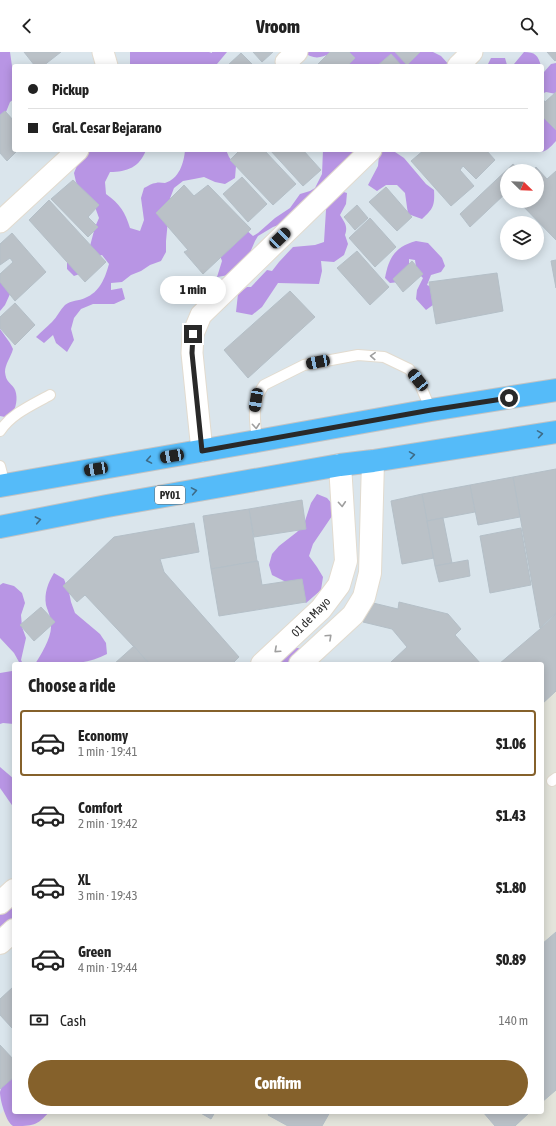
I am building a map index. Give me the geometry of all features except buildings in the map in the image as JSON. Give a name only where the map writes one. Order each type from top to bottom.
[{"type":"highway","points":[[2,479],[202,451],[431,410],[556,390]]},
{"type":"highway","name":"PY01","points":[[0,527],[107,506],[340,465],[556,432]]},
{"type":"street","points":[[103,52],[106,64]]},
{"type":"street","points":[[460,64],[472,52]]},
{"type":"street","points":[[0,222],[76,152]]},
{"type":"street","points":[[202,451],[192,353],[193,334],[201,315],[369,152]]},
{"type":"street","points":[[302,662],[353,615],[364,597],[370,573],[373,461]]},
{"type":"street","name":"01 de Mayo","points":[[264,662],[321,609],[339,585],[346,561],[340,465]]},
{"type":"street","points":[[0,903],[12,892]]},
{"type":"street","points":[[0,943],[12,932]]},
{"type":"lane","points":[[257,441],[254,412],[256,400],[264,385],[304,365],[358,355],[384,357],[409,369],[418,380],[431,410]]},
{"type":"lane","points":[[0,431],[11,418],[50,395]]},
{"type":"shaded area","points":[[0,52],[10,52],[12,66],[12,100],[6,112],[0,118]]},
{"type":"shaded area","points":[[130,52],[227,52],[217,64],[130,64]]},
{"type":"shaded area","points":[[302,52],[433,52],[441,56],[448,64],[347,64],[331,53],[316,57]]},
{"type":"shaded area","points":[[524,52],[536,55],[540,64],[514,64]]},
{"type":"shaded area","points":[[491,58],[505,58],[507,64],[488,64]]},
{"type":"shaded area","points":[[556,63],[556,94],[544,93],[544,72],[551,64]]},
{"type":"shaded area","points":[[544,112],[556,119],[556,141],[545,151]]},
{"type":"shaded area","points":[[77,152],[145,152],[140,161],[127,170],[110,172],[105,182],[106,194],[115,201],[121,209],[130,228],[140,231],[144,220],[141,198],[144,188],[154,183],[165,183],[174,178],[180,170],[185,152],[227,152],[236,166],[235,178],[225,184],[215,182],[204,177],[183,181],[174,188],[166,209],[168,220],[166,252],[161,261],[131,275],[122,282],[111,283],[111,290],[122,288],[125,299],[114,304],[93,304],[81,309],[74,318],[71,329],[74,340],[67,352],[56,343],[53,335],[44,343],[36,337],[54,320],[65,305],[85,298],[95,292],[104,279],[109,264],[102,255],[92,258],[85,272],[74,276],[67,269],[67,256],[90,246],[99,218],[95,207],[81,191],[76,182],[74,173],[78,163]]},
{"type":"shaded area","points":[[323,152],[355,152],[295,219],[273,227],[258,236],[243,269],[229,275],[217,277],[222,261],[218,250],[245,229],[253,236],[258,233],[275,218],[290,208],[300,194],[315,188],[322,174]]},
{"type":"shaded area","points":[[382,152],[395,152],[404,158],[426,184],[434,190],[432,207],[422,219],[408,214],[405,193],[397,185],[386,185],[377,191],[368,185],[378,166],[379,155]]},
{"type":"shaded area","points":[[337,190],[347,193],[346,204],[340,215],[346,225],[345,235],[348,244],[344,255],[334,262],[321,261],[322,271],[319,284],[278,283],[262,307],[252,315],[236,312],[238,294],[247,287],[251,287],[267,270],[272,271],[293,247],[315,245],[324,242],[326,210],[324,202]]},
{"type":"shaded area","points":[[416,241],[428,243],[442,258],[445,266],[441,272],[431,275],[427,285],[437,289],[437,302],[426,310],[416,299],[417,290],[423,278],[417,270],[415,260],[409,259],[409,270],[399,282],[390,283],[385,278],[394,254],[403,246]]},
{"type":"shaded area","points":[[0,282],[5,283],[10,294],[5,305],[0,311]]},
{"type":"shaded area","points":[[0,329],[13,349],[5,372],[7,380],[13,386],[16,397],[13,412],[5,417],[0,416]]},
{"type":"shaded area","points":[[317,494],[327,498],[334,506],[332,516],[313,544],[309,556],[323,577],[321,590],[306,603],[292,585],[272,575],[269,565],[272,554],[304,524],[311,503]]},
{"type":"shaded area","points":[[54,573],[64,579],[75,613],[100,634],[106,643],[107,654],[90,661],[36,662],[51,631],[51,621],[46,605],[46,592],[48,584]]},
{"type":"shaded area","points":[[3,583],[14,586],[22,593],[25,603],[21,615],[22,627],[26,638],[21,660],[22,662],[19,662],[14,653],[0,638],[0,585]]},
{"type":"shaded area","points":[[556,626],[556,1126],[0,1126],[0,1114],[12,1103],[12,1114],[544,1114],[544,662],[543,662]]},
{"type":"shaded area","points":[[294,647],[305,650],[308,662],[275,662]]},
{"type":"shaded area","points":[[12,671],[12,724],[0,724],[0,673]]},
{"type":"shaded area","points":[[0,767],[12,777],[12,805],[0,788]]},
{"type":"shaded area","points":[[12,898],[12,928],[0,936],[0,910]]},
{"type":"shaded area","points":[[12,1073],[12,1114],[47,1114],[38,1123],[25,1126],[13,1126],[10,1124],[1,1100],[0,1092],[4,1083]]},
{"type":"route","points":[[193,334],[192,353],[202,451],[431,410],[509,398]]}]
